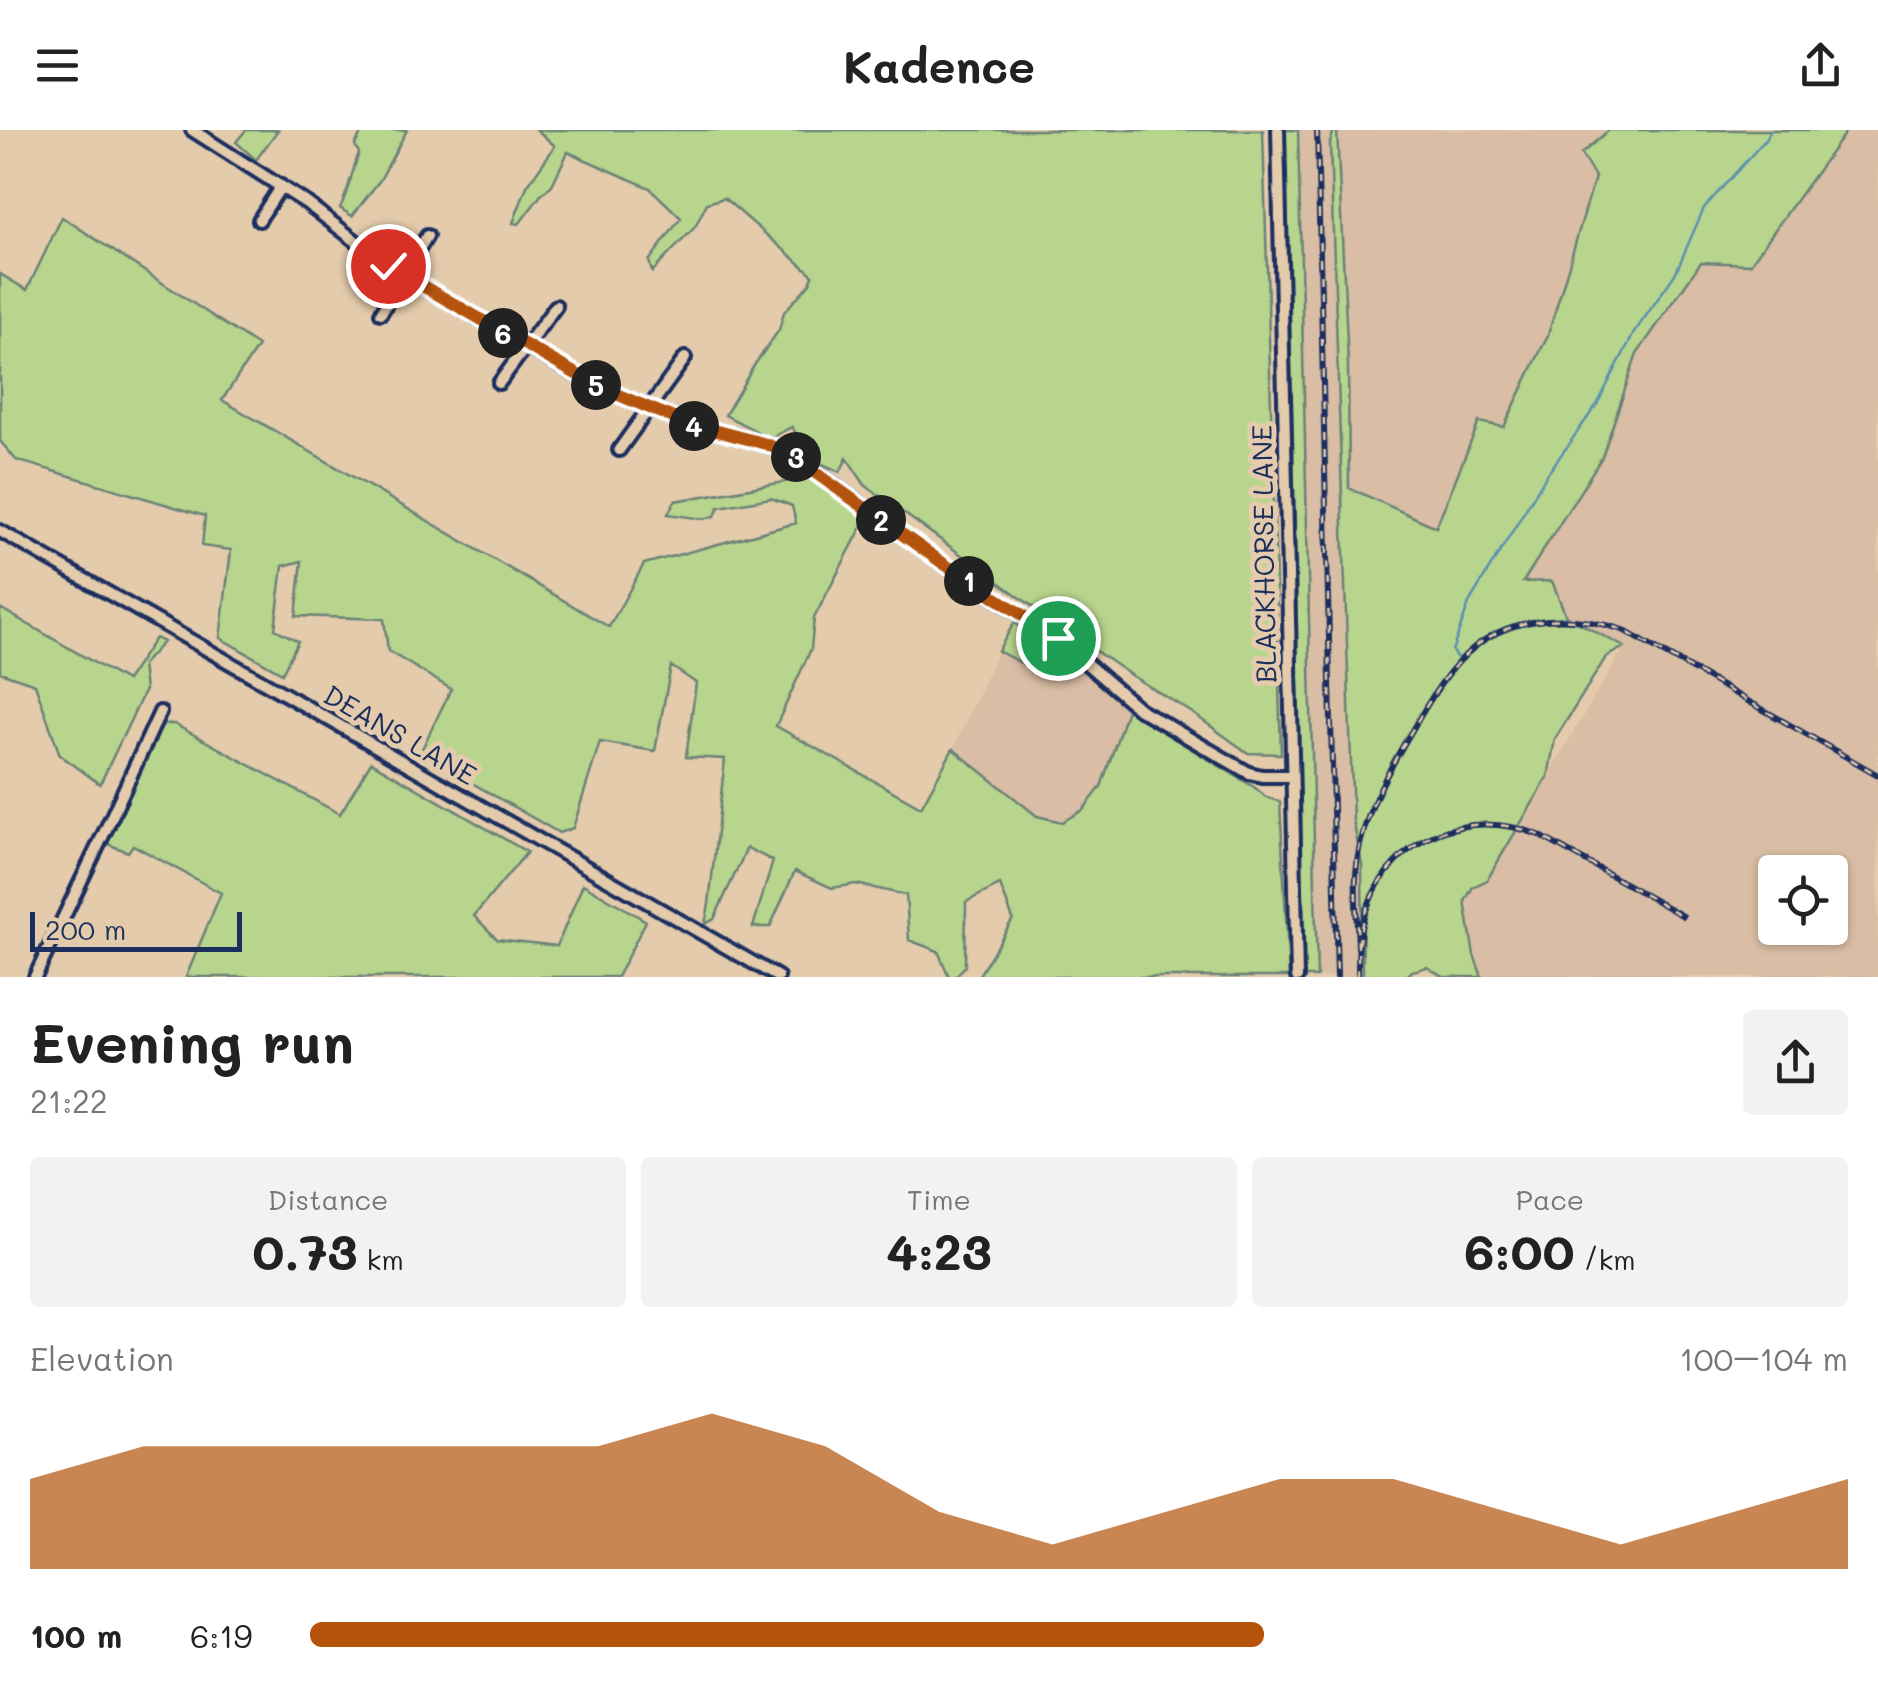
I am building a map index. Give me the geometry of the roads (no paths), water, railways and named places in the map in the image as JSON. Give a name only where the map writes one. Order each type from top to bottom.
[{"type":"street","points":[[192,130],[332,220],[403,276],[597,386],[704,429],[766,444],[794,456],[944,564],[1058,638],[1139,709],[1250,772],[1291,776]]},
{"type":"street","name":"BLACKHORSE LANE","points":[[1278,130],[1297,977]]},
{"type":"street","points":[[260,220],[281,186]]},
{"type":"street","points":[[381,314],[427,236]]},
{"type":"street","points":[[499,383],[556,306]]},
{"type":"street","points":[[619,450],[684,358]]},
{"type":"street","name":"DEANS LANE","points":[[0,530],[778,977]]},
{"type":"street","points":[[34,977],[160,712]]},
{"type":"waterway","points":[[1460,662],[1452,651],[1470,601],[1546,476],[1598,403],[1634,333],[1675,274],[1704,208],[1771,130]]},
{"type":"railway","points":[[1317,130],[1337,977]]},
{"type":"railway","points":[[1358,948],[1358,854],[1381,787],[1447,676],[1477,645],[1511,627],[1567,620],[1623,630],[1878,775]]},
{"type":"railway","points":[[1358,977],[1362,925],[1379,883],[1395,862],[1415,846],[1461,827],[1486,824],[1539,835],[1683,916]]}]
